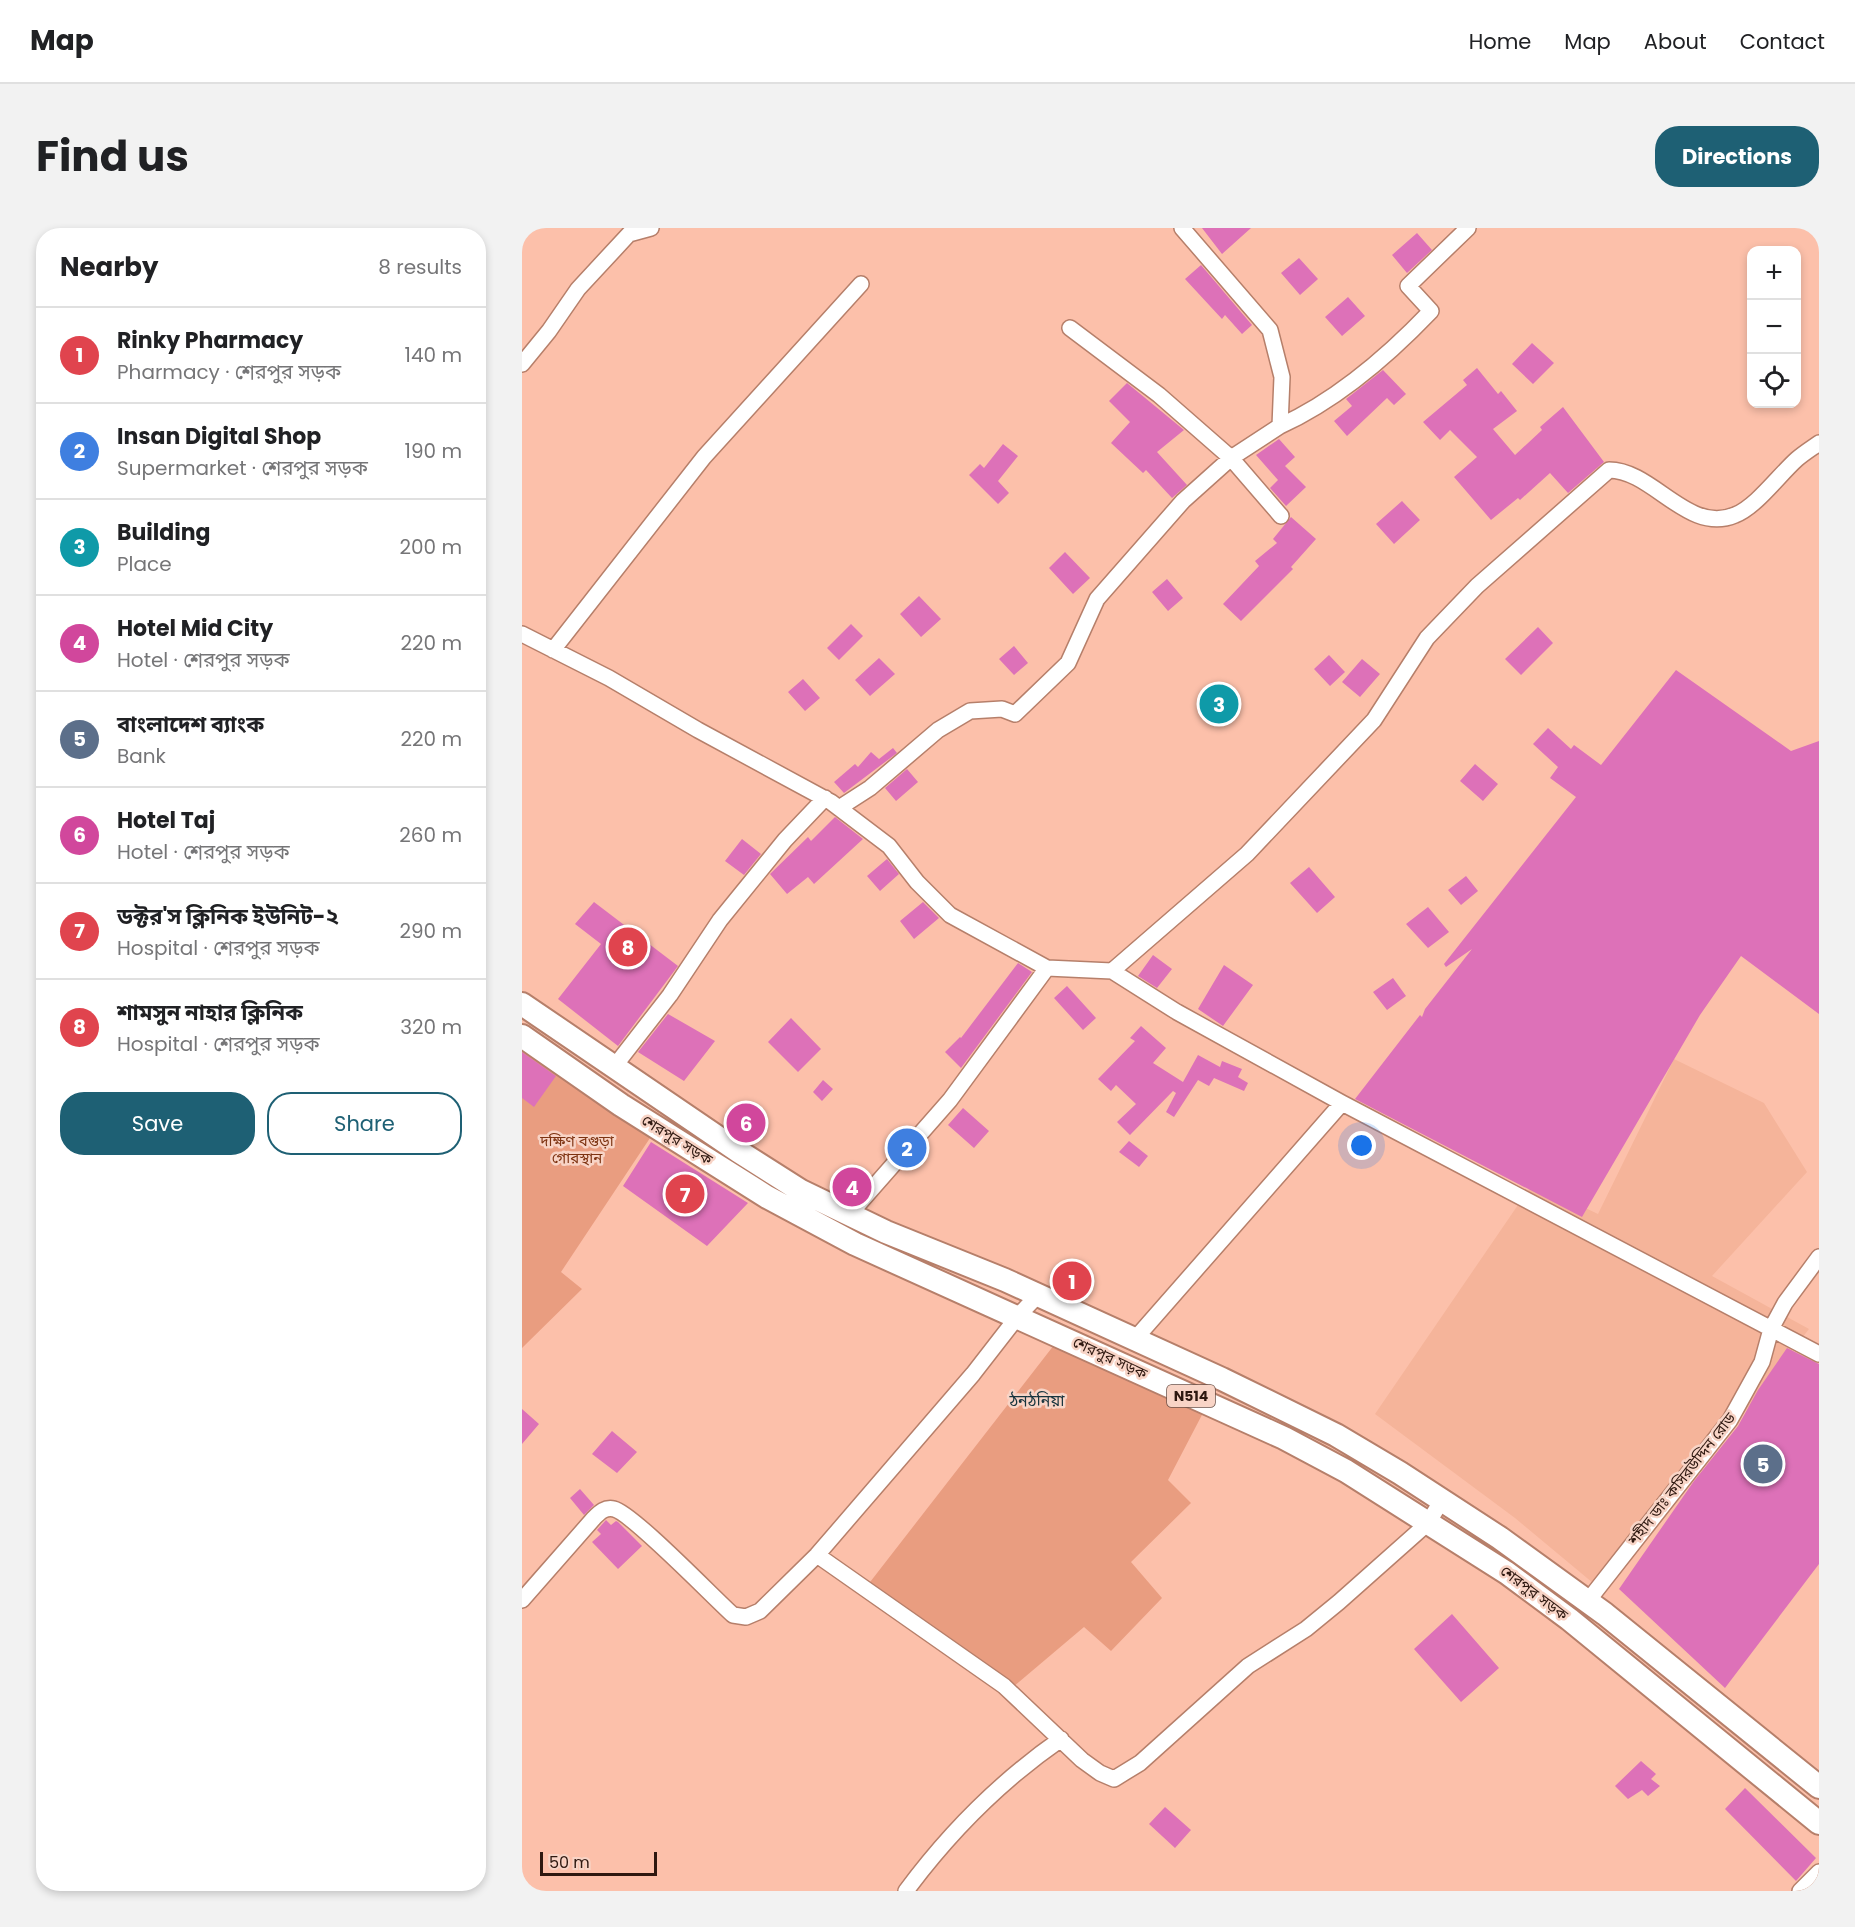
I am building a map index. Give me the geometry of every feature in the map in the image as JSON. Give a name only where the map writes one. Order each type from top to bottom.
[{"type":"highway","name":"শেরপুর সড়ক","points":[[522,1004],[738,1151],[801,1191],[849,1215],[1135,1339],[1336,1435],[1500,1538],[1587,1602],[1819,1787]]},
{"type":"highway","name":"শেরপুর সড়ক","points":[[522,1036],[621,1105],[767,1197],[855,1244],[1284,1438],[1346,1471],[1479,1552],[1569,1619],[1819,1823]]},
{"type":"street","points":[[522,364],[549,331],[578,289],[628,231],[651,228]]},
{"type":"street","points":[[1182,228],[1248,301],[1270,330],[1282,377],[1280,426]]},
{"type":"street","points":[[839,808],[870,788],[938,730],[970,711],[1002,709],[1015,714],[1068,663],[1097,599],[1183,501],[1231,458],[1280,426],[1308,413],[1395,348],[1431,311],[1408,286],[1468,228]]},
{"type":"street","points":[[552,650],[704,456],[861,284]]},
{"type":"street","points":[[1070,328],[1159,395],[1231,458],[1281,516]]},
{"type":"street","points":[[1112,971],[1247,854],[1374,720],[1427,638],[1477,586],[1609,470],[1623,470],[1692,513],[1717,518],[1736,515],[1797,459],[1819,443]]},
{"type":"street","points":[[522,634],[825,798],[889,846],[917,882],[950,915],[1047,968],[1112,971],[1177,1012],[1342,1103],[1819,1354]]},
{"type":"street","points":[[614,1067],[670,995],[720,920],[785,840],[825,798]]},
{"type":"street","points":[[849,1215],[950,1100],[1047,968]]},
{"type":"street","points":[[1135,1339],[1342,1103]]},
{"type":"street","name":"শহীদ ডাঃ কসিরউদ্দিন রোড","points":[[1587,1602],[1730,1420],[1762,1362],[1771,1329],[1785,1303],[1819,1257]]},
{"type":"street","points":[[522,1600],[586,1525],[604,1509],[613,1509],[635,1522],[733,1615],[746,1617],[760,1611],[817,1555],[966,1383],[1018,1316],[1038,1296]]},
{"type":"street","points":[[817,1555],[1004,1686],[1082,1760],[1100,1773],[1114,1779],[1122,1776],[1163,1743],[1183,1722],[1248,1666],[1306,1629],[1339,1602],[1428,1523],[1442,1500]]},
{"type":"street","points":[[906,1891],[951,1835],[1012,1776],[1061,1739]]},
{"type":"street","points":[[1800,1891],[1819,1872]]},
{"type":"shaded area","points":[[1674,1059],[1764,1103],[1807,1172],[1712,1276],[1809,1329],[1605,1593],[1515,1518],[1375,1414],[1533,1183],[1598,1214]]},
{"type":"green space","name":"দক্ষিণ বগুড়া গোরস্থান","points":[[522,1048],[652,1135],[561,1272],[582,1289],[522,1348]]},
{"type":"green space","points":[[1054,1345],[1204,1411],[1168,1480],[1191,1503],[1131,1562],[1162,1598],[1111,1651],[1084,1627],[1013,1687],[867,1586]]},
{"type":"building","points":[[1202,228],[1251,228],[1222,254]]},
{"type":"building","points":[[1417,233],[1432,250],[1407,273],[1392,255]]},
{"type":"building","points":[[1299,258],[1318,279],[1300,295],[1281,273]]},
{"type":"building","points":[[1201,265],[1252,325],[1242,334],[1225,315],[1222,319],[1185,279]]},
{"type":"building","points":[[1348,297],[1365,316],[1342,336],[1325,317]]},
{"type":"building","points":[[1532,343],[1554,363],[1533,384],[1512,364]]},
{"type":"building","points":[[1477,368],[1498,394],[1501,391],[1517,411],[1493,429],[1515,455],[1542,430],[1540,427],[1563,407],[1604,462],[1568,493],[1550,473],[1520,500],[1518,498],[1491,520],[1454,477],[1477,457],[1450,430],[1440,440],[1423,422],[1467,385],[1463,380]]},
{"type":"building","points":[[1383,370],[1406,394],[1394,405],[1387,398],[1347,436],[1334,421],[1352,406],[1346,399]]},
{"type":"building","points":[[1127,383],[1184,430],[1157,452],[1187,485],[1172,498],[1146,470],[1143,473],[1111,443],[1130,422],[1109,401]]},
{"type":"building","points":[[1279,439],[1295,457],[1285,466],[1306,487],[1286,506],[1270,488],[1278,480],[1256,455]]},
{"type":"building","points":[[1003,444],[1018,456],[998,481],[1009,493],[998,504],[969,475],[980,464],[984,468]]},
{"type":"building","points":[[1402,501],[1420,520],[1394,544],[1376,524]]},
{"type":"building","points":[[1291,517],[1316,539],[1291,567],[1293,569],[1241,621],[1223,604],[1259,566],[1255,561],[1277,543],[1273,539]]},
{"type":"building","points":[[1065,552],[1090,578],[1073,594],[1049,568]]},
{"type":"building","points":[[1167,579],[1183,598],[1168,611],[1152,592]]},
{"type":"building","points":[[919,596],[941,619],[921,637],[900,614]]},
{"type":"building","points":[[851,624],[863,636],[839,660],[827,648]]},
{"type":"building","points":[[1538,627],[1553,643],[1521,675],[1505,659]]},
{"type":"building","points":[[1014,646],[1028,663],[1014,675],[999,659]]},
{"type":"building","points":[[1329,655],[1345,672],[1330,686],[1314,669]]},
{"type":"building","points":[[879,658],[895,674],[870,696],[855,680]]},
{"type":"building","points":[[1362,659],[1380,674],[1360,697],[1342,682]]},
{"type":"building","points":[[1676,670],[1791,751],[1819,741],[1819,1014],[1741,956],[1700,1015],[1582,1217],[1355,1099],[1420,1015],[1422,1017],[1425,1009],[1472,949],[1446,967],[1444,964],[1576,797],[1550,778],[1558,767],[1533,744],[1548,728],[1571,749],[1574,745],[1601,765]]},
{"type":"building","points":[[803,679],[820,698],[805,711],[788,692]]},
{"type":"building","points":[[1221,689],[1233,699],[1218,718],[1204,709]]},
{"type":"building","points":[[893,748],[897,753],[844,793],[834,782],[855,764],[858,767],[871,752],[879,759]]},
{"type":"building","points":[[1475,764],[1498,784],[1483,801],[1460,781]]},
{"type":"building","points":[[907,769],[918,782],[896,801],[885,788]]},
{"type":"building","points":[[835,817],[863,839],[814,884],[808,877],[787,894],[770,874],[808,837],[811,841]]},
{"type":"building","points":[[742,839],[761,854],[744,875],[725,861]]},
{"type":"building","points":[[887,859],[899,874],[880,891],[867,876]]},
{"type":"building","points":[[1309,867],[1335,897],[1317,913],[1290,883]]},
{"type":"building","points":[[1466,876],[1478,891],[1461,905],[1448,890]]},
{"type":"building","points":[[594,902],[678,966],[618,1046],[558,999],[601,944],[575,924]]},
{"type":"building","points":[[923,902],[939,918],[914,939],[900,921]]},
{"type":"building","points":[[1428,907],[1449,932],[1428,948],[1406,924]]},
{"type":"building","points":[[1153,955],[1172,969],[1157,988],[1138,976]]},
{"type":"building","points":[[1018,963],[1032,972],[961,1068],[945,1052],[961,1038]]},
{"type":"building","points":[[1224,965],[1253,985],[1223,1026],[1198,1009]]},
{"type":"building","points":[[1393,978],[1406,996],[1387,1010],[1373,992]]},
{"type":"building","points":[[1067,986],[1096,1018],[1083,1030],[1054,998]]},
{"type":"building","points":[[668,1014],[715,1041],[684,1081],[638,1052]]},
{"type":"building","points":[[791,1018],[821,1049],[798,1072],[768,1042]]},
{"type":"building","points":[[1141,1026],[1166,1048],[1153,1063],[1183,1082],[1198,1055],[1220,1067],[1222,1061],[1242,1069],[1238,1077],[1248,1083],[1244,1091],[1214,1078],[1209,1086],[1198,1080],[1174,1117],[1166,1112],[1176,1093],[1173,1091],[1130,1135],[1117,1122],[1136,1104],[1116,1085],[1111,1091],[1098,1079],[1135,1041],[1130,1038]]},
{"type":"building","points":[[522,1052],[556,1076],[534,1107],[522,1098]]},
{"type":"building","points":[[823,1080],[833,1089],[822,1101],[813,1092]]},
{"type":"building","points":[[963,1108],[989,1131],[974,1148],[948,1125]]},
{"type":"building","points":[[1129,1141],[1148,1156],[1139,1167],[1119,1152]]},
{"type":"building","points":[[651,1142],[748,1203],[707,1246],[623,1186]]},
{"type":"building","points":[[1787,1348],[1819,1364],[1819,1564],[1725,1688],[1619,1589],[1694,1481],[1738,1426],[1758,1390]]},
{"type":"building","points":[[522,1409],[539,1424],[522,1444]]},
{"type":"building","points":[[612,1431],[637,1452],[617,1473],[592,1454]]},
{"type":"building","points":[[580,1489],[594,1505],[584,1515],[570,1498]]},
{"type":"building","points":[[606,1520],[611,1525],[618,1522],[642,1546],[618,1569],[592,1542],[601,1534],[597,1530]]},
{"type":"building","points":[[1452,1614],[1499,1668],[1461,1702],[1414,1649]]},
{"type":"building","points":[[1641,1761],[1656,1774],[1651,1779],[1660,1786],[1648,1796],[1642,1790],[1628,1799],[1615,1786]]},
{"type":"building","points":[[1745,1788],[1816,1858],[1796,1881],[1725,1809]]},
{"type":"building","points":[[1165,1807],[1191,1830],[1175,1848],[1149,1824]]},
{"type":"place","name":"Building","points":[[1219,704]]},
{"type":"place","name":"শামসুন নাহার ক্লিনিক","points":[[628,947]]},
{"type":"place","name":"Hotel Taj","points":[[746,1123]]},
{"type":"place","name":"Insan Digital Shop","points":[[907,1148]]},
{"type":"place","name":"Hotel Mid City","points":[[852,1187]]},
{"type":"place","name":"ডক্টর'স ক্লিনিক ইউনিট-২","points":[[685,1194]]},
{"type":"place","name":"Rinky Pharmacy","points":[[1072,1281]]},
{"type":"place","name":"বাংলাদেশ ব্যাংক","points":[[1763,1464]]},
{"type":"district","name":"ঠনঠনিয়া","points":[[1037,1400]]}]
